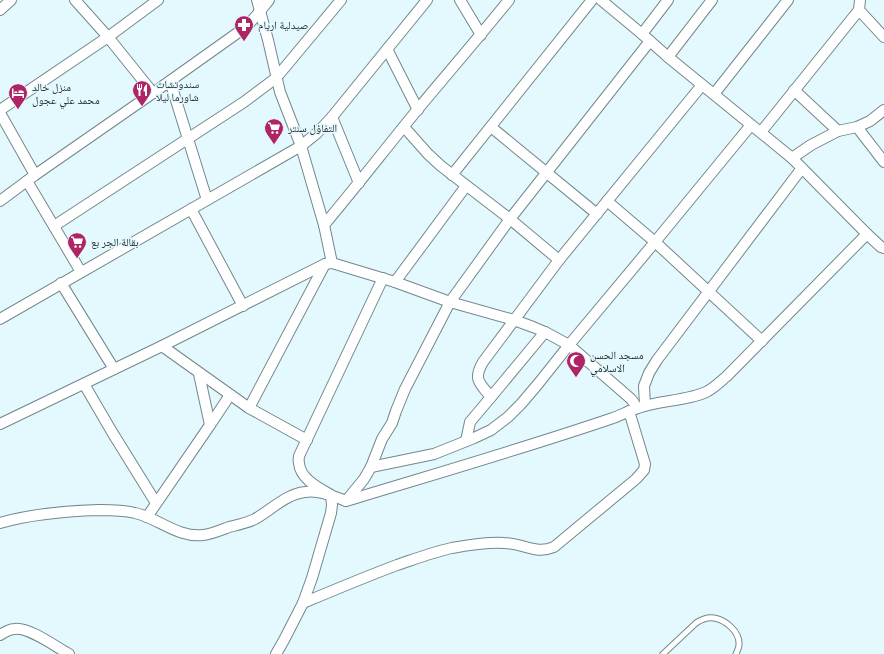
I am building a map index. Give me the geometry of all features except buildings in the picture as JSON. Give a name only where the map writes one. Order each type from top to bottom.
[{"type":"street","points":[[0,10],[11,0]]},
{"type":"street","points":[[76,0],[153,93]]},
{"type":"street","points":[[81,272],[54,226],[0,112],[108,37],[158,0]]},
{"type":"street","points":[[249,408],[328,263],[324,225],[301,146],[276,78],[275,67],[257,0]]},
{"type":"street","points":[[0,201],[249,24],[270,0]]},
{"type":"street","points":[[54,226],[257,94],[276,78],[341,0]]},
{"type":"street","points":[[0,319],[301,146],[317,133],[332,117],[427,0]]},
{"type":"street","points":[[460,0],[481,35]]},
{"type":"street","points":[[324,225],[509,0]]},
{"type":"street","points":[[452,175],[592,0]]},
{"type":"street","points":[[601,0],[668,57],[792,158],[867,234],[884,248]]},
{"type":"street","points":[[642,34],[668,0]]},
{"type":"street","points":[[668,57],[712,0]]},
{"type":"street","points":[[714,94],[788,0]]},
{"type":"street","points":[[761,132],[859,5],[884,37]]},
{"type":"street","points":[[346,501],[364,479],[371,467],[382,439],[392,423],[405,389],[450,302],[510,220],[650,41]]},
{"type":"street","points":[[387,49],[418,110]]},
{"type":"street","points":[[170,81],[207,200]]},
{"type":"street","points":[[491,397],[479,383],[478,377],[478,370],[486,357],[559,260],[702,85]]},
{"type":"street","points":[[794,90],[838,131]]},
{"type":"street","points":[[792,158],[811,145],[838,131],[857,127],[870,121],[884,110]]},
{"type":"street","points":[[332,117],[359,183]]},
{"type":"street","points":[[371,467],[434,454],[466,441],[491,430],[522,404],[751,125]]},
{"type":"street","points":[[404,127],[428,154],[452,175],[559,260]]},
{"type":"street","points":[[491,127],[596,214]]},
{"type":"street","points":[[857,127],[884,162]]},
{"type":"street","points":[[637,408],[649,373],[657,360],[802,168]]},
{"type":"street","points":[[394,282],[466,186]]},
{"type":"street","points":[[608,201],[655,242],[762,341]]},
{"type":"street","points":[[191,209],[243,306]]},
{"type":"street","points":[[1,520],[86,510],[127,511],[141,514],[185,534],[195,536],[205,535],[254,519],[292,496],[304,492],[331,495],[346,501],[586,427],[637,408],[694,396],[709,391],[719,384],[867,234]]},
{"type":"street","points":[[0,424],[162,346],[328,263],[383,278],[450,302],[514,320],[545,332],[569,345],[631,399],[637,408],[645,464],[644,470],[636,479],[554,547],[536,550],[513,544],[500,543],[452,548],[427,555],[369,576],[303,603]]},
{"type":"street","points":[[331,495],[307,479],[301,471],[299,456],[383,278]]},
{"type":"street","points":[[61,283],[114,369]]},
{"type":"street","points":[[466,441],[470,422],[545,332]]},
{"type":"street","points":[[162,346],[199,374],[249,408],[307,440]]},
{"type":"street","points":[[199,374],[210,425]]},
{"type":"street","points":[[84,384],[156,503]]},
{"type":"street","points":[[147,517],[230,395]]},
{"type":"street","points":[[276,654],[303,603],[312,578],[331,512],[331,495]]},
{"type":"street","points":[[0,635],[10,630],[20,629],[34,634],[70,654]]},
{"type":"lane","points":[[663,654],[696,623],[713,618],[726,623],[736,633],[739,640],[736,654]]},
{"type":"place","name":"صيدلية اريام","points":[[244,42]]},
{"type":"place","name":"سندوتشات شاورما ليلا","points":[[142,107]]},
{"type":"place","name":"منزل خالد محمد علي عجول","points":[[18,110]]},
{"type":"place","name":"التفاؤل سنتر","points":[[274,145]]},
{"type":"place","name":"بقالة الجر بع","points":[[77,259]]},
{"type":"place","name":"مسجد الحسن الاسلامي","points":[[576,378]]}]
